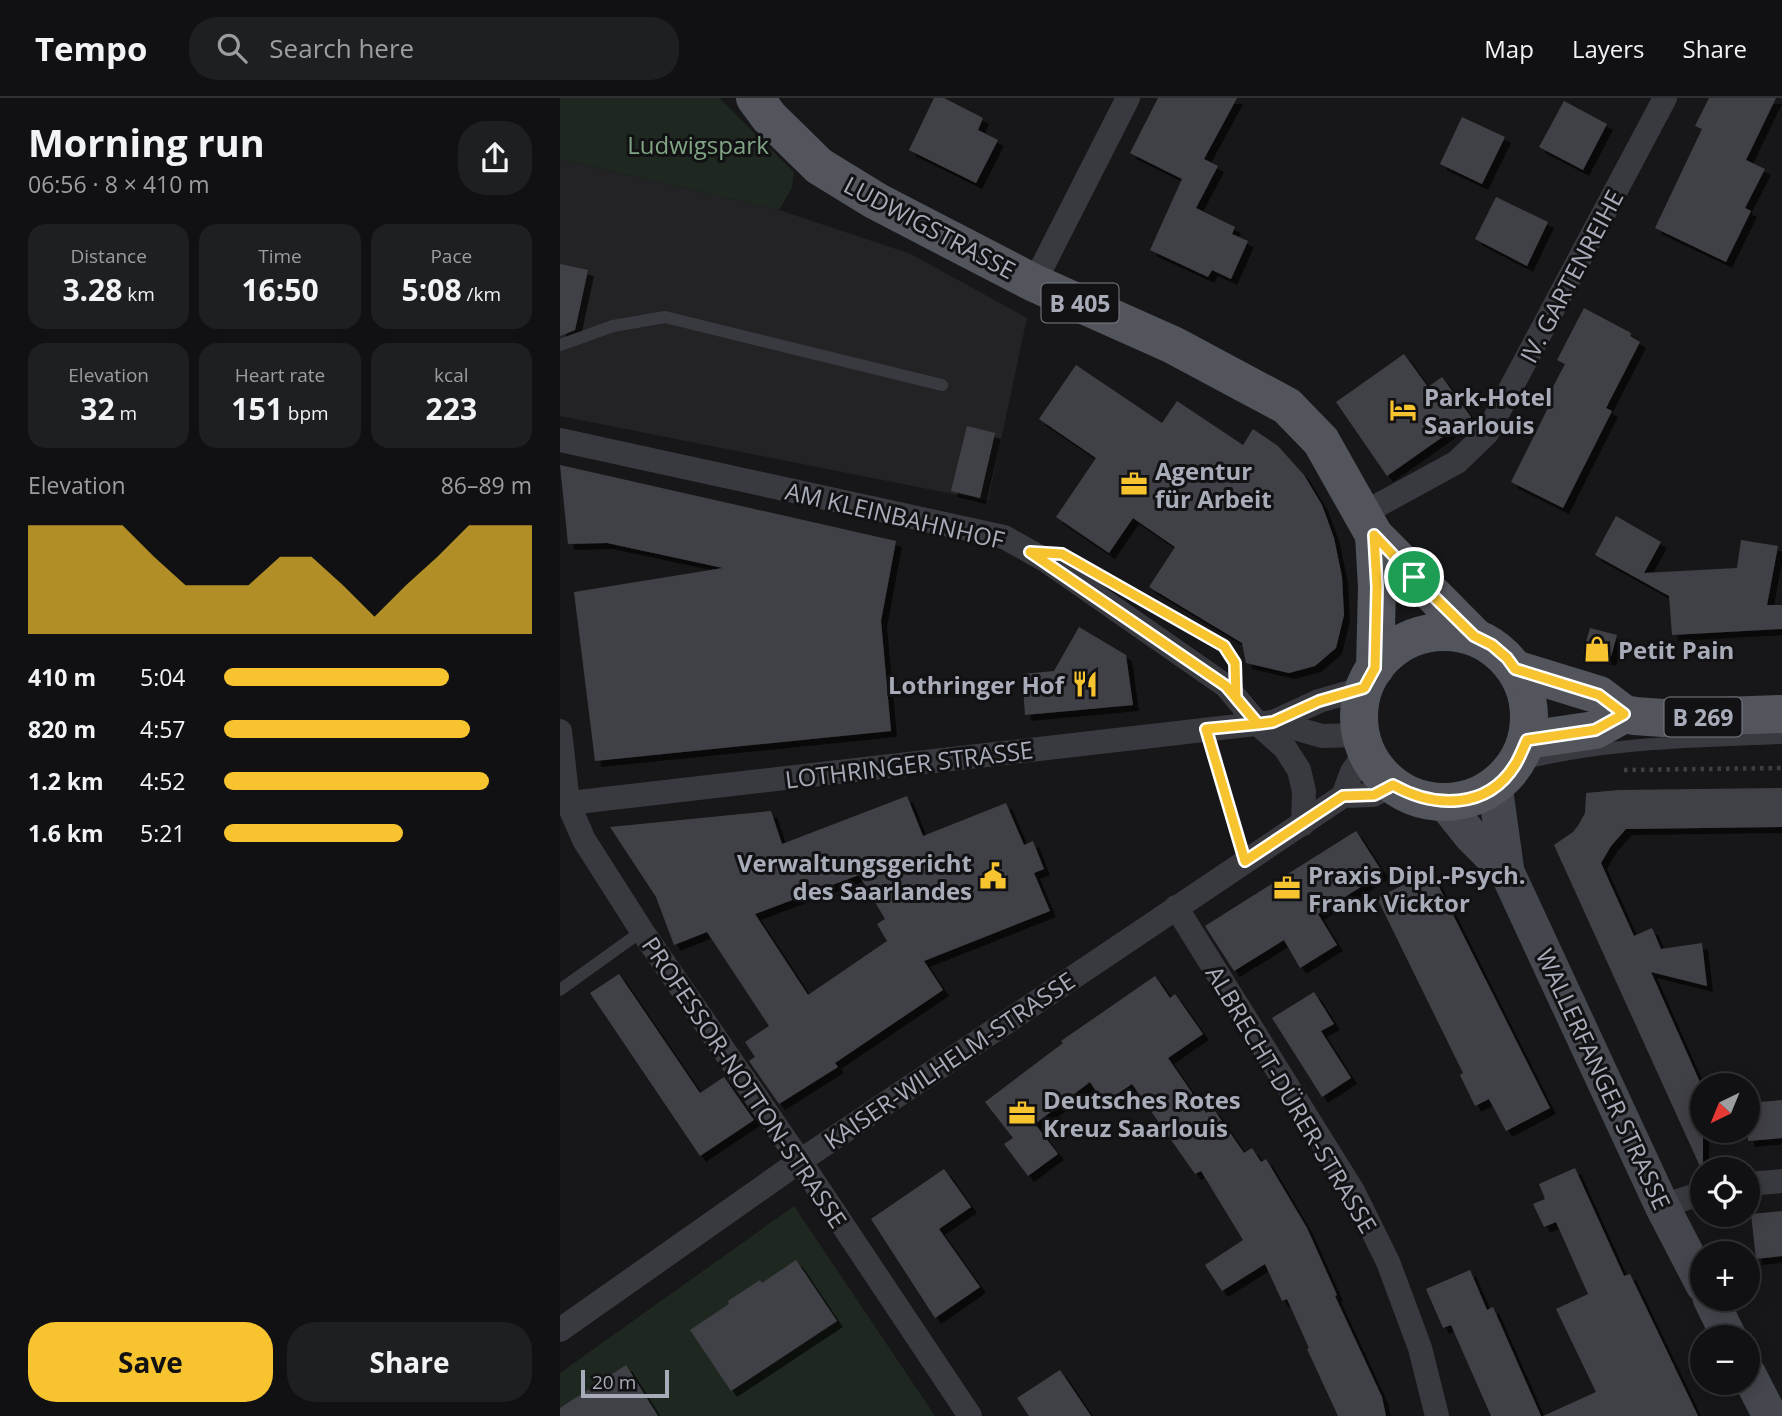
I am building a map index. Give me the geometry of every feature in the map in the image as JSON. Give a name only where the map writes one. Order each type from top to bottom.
[{"type":"main road","name":"LUDWIGSTRASSE","points":[[755,98],[769,117],[819,166],[877,201],[1034,283],[1173,345],[1287,407],[1321,441],[1368,524],[1433,597],[1474,636]]},
{"type":"main road","name":"LUDWIGSTRASSE","points":[[1368,524],[1377,587],[1376,623],[1369,678]]},
{"type":"main road","points":[[1513,764],[1530,711],[1527,692],[1507,658],[1492,645],[1455,631],[1435,631],[1397,645],[1382,658],[1369,678],[1359,714],[1363,743],[1378,770],[1393,785],[1411,795],[1444,802],[1472,798],[1513,764],[1595,730],[1624,714]]},
{"type":"main road","name":"B 269","points":[[1515,669],[1599,695],[1624,714],[1663,718],[1782,714]]},
{"type":"main road","name":"WALLERFANGER STRASSE","points":[[1507,872],[1513,764]]},
{"type":"main road","name":"WALLERFANGER STRASSE","points":[[1444,802],[1472,837],[1507,872],[1662,1206],[1690,1260]]},
{"type":"main road","points":[[1759,1395],[1770,1416]]},
{"type":"street","points":[[1034,283],[1128,98]]},
{"type":"street","name":"IV. GARTENREIHE","points":[[1368,524],[1457,462],[1487,433],[1665,98]]},
{"type":"street","name":"AM KLEINBAHNHOF","points":[[560,440],[1004,537],[1226,686],[1265,723]]},
{"type":"street","name":"LOTHRINGER STRASSE","points":[[564,804],[1265,723],[1369,678]]},
{"type":"street","points":[[1265,723],[1299,770],[1304,791],[1303,824]]},
{"type":"street","name":"LOTHRINGER STRASSE","points":[[1265,723],[1363,743]]},
{"type":"street","name":"PROFESSOR-NOTTON-STRASSE","points":[[560,732],[564,804],[584,840],[642,931],[970,1416]]},
{"type":"street","points":[[1363,743],[1343,796],[1374,795],[1393,785]]},
{"type":"street","name":"KAISER-WILHELM-STRASSE","points":[[560,1330],[800,1161],[1343,796]]},
{"type":"street","name":"ALBRECHT-DÜRER-STRASSE","points":[[1176,907],[1353,1191],[1388,1262],[1420,1348],[1437,1416]]},
{"type":"street","points":[[1760,1183],[1782,1181]]},
{"type":"street","points":[[1662,1206],[1690,1198]]},
{"type":"lane","points":[[560,345],[613,326],[665,317],[942,385]]},
{"type":"lane","points":[[1513,764],[1549,756],[1632,746],[1782,738]]},
{"type":"lane","points":[[560,990],[642,931]]},
{"type":"path","points":[[1206,729],[1245,861]]},
{"type":"path","points":[[1621,770],[1782,768]]},
{"type":"shaded area","points":[[560,159],[779,210],[911,254],[1027,318],[988,501],[560,416]]},
{"type":"green space","name":"Ludwigspark","points":[[560,98],[719,98],[794,172],[792,188],[779,210],[560,159]]},
{"type":"green space","points":[[794,1206],[935,1416],[560,1416],[560,1373]]},
{"type":"building","points":[[934,98],[944,98],[983,118],[978,130],[998,140],[976,183],[909,150]]},
{"type":"building","points":[[1158,98],[1237,98],[1204,159],[1218,166],[1196,208],[1235,227],[1232,234],[1248,241],[1231,279],[1212,270],[1208,277],[1150,250],[1182,179],[1130,153]]},
{"type":"building","points":[[1709,98],[1776,98],[1746,160],[1765,169],[1745,208],[1751,211],[1726,262],[1655,228],[1702,129],[1695,126]]},
{"type":"building","points":[[1564,101],[1607,124],[1583,170],[1539,147]]},
{"type":"building","points":[[1462,117],[1505,137],[1482,184],[1440,164]]},
{"type":"building","points":[[1496,197],[1548,222],[1527,266],[1475,239]]},
{"type":"building","points":[[560,264],[588,270],[575,330],[560,336]]},
{"type":"building","points":[[1584,308],[1631,333],[1630,336],[1640,342],[1606,408],[1612,411],[1563,508],[1511,482],[1548,408],[1543,406],[1565,364],[1557,360]]},
{"type":"building","name":"Park-Hotel Saarlouis","points":[[1404,354],[1428,387],[1442,377],[1471,417],[1387,476],[1336,402]]},
{"type":"building","points":[[1076,365],[1162,423],[1177,401],[1243,445],[1253,429],[1278,446],[1304,475],[1322,505],[1334,538],[1342,577],[1344,615],[1336,648],[1315,666],[1289,673],[1246,663],[1242,643],[1149,587],[1175,547],[1133,518],[1109,553],[1056,517],[1096,458],[1039,419]]},
{"type":"building","points":[[967,426],[995,433],[980,498],[951,491]]},
{"type":"building","points":[[560,465],[896,541],[881,621],[891,731],[595,761],[574,592],[723,568],[607,543],[568,544]]},
{"type":"building","points":[[1616,516],[1661,542],[1644,573],[1737,568],[1741,540],[1778,546],[1767,605],[1782,605],[1782,629],[1672,635],[1669,596],[1595,555]]},
{"type":"building","points":[[1079,627],[1126,655],[1133,705],[1025,715],[1022,674],[1054,671]]},
{"type":"building","points":[[1590,628],[1617,635],[1610,660],[1583,652]]},
{"type":"building","points":[[1782,788],[1782,827],[1626,829],[1601,863],[1634,936],[1652,928],[1661,949],[1702,943],[1707,986],[1651,972],[1696,1073],[1690,1073],[1690,1143],[1703,1143],[1703,1157],[1696,1157],[1554,845],[1573,832],[1579,824],[1585,813],[1586,793],[1619,790]]},
{"type":"building","points":[[907,796],[923,836],[1006,803],[1024,845],[1033,841],[1044,869],[1034,873],[1050,911],[924,961],[943,990],[835,1063],[838,1067],[779,1104],[749,1061],[755,1057],[745,1042],[769,1026],[707,932],[674,945],[656,897],[610,827],[771,811],[782,844]],"holes":[[[859,875],[885,919],[877,924],[887,941],[808,995],[755,914]]]},
{"type":"building","points":[[1356,831],[1383,873],[1318,914],[1337,945],[1300,968],[1284,940],[1234,971],[1205,926]]},
{"type":"building","points":[[1431,871],[1550,1108],[1506,1131],[1489,1099],[1475,1106],[1460,1075],[1463,1073],[1377,898]]},
{"type":"building","points":[[619,974],[700,1093],[724,1077],[754,1120],[700,1156],[590,993]]},
{"type":"building","points":[[1155,976],[1170,998],[1175,994],[1203,1034],[1168,1058],[1206,1113],[1213,1108],[1244,1153],[1252,1148],[1261,1162],[1266,1159],[1307,1228],[1382,1397],[1386,1416],[1338,1416],[1287,1299],[1282,1301],[1265,1264],[1222,1291],[1205,1265],[1243,1240],[1201,1171],[1195,1174],[1132,1084],[1104,1103],[1090,1082],[1035,1124],[1058,1154],[1028,1176],[1004,1144],[1013,1138],[985,1102],[1063,1043],[1061,1041]]},
{"type":"building","points":[[1314,992],[1334,1024],[1321,1031],[1351,1078],[1322,1097],[1272,1018]]},
{"type":"building","points":[[1782,1100],[1782,1138],[1760,1140],[1760,1102]]},
{"type":"building","points":[[1575,1168],[1624,1276],[1630,1274],[1698,1416],[1543,1416],[1596,1392],[1556,1309],[1588,1294],[1556,1222],[1544,1227],[1533,1204],[1545,1199],[1539,1184]]},
{"type":"building","points":[[944,1169],[971,1207],[939,1229],[980,1287],[935,1318],[871,1219]]},
{"type":"building","points":[[1782,1211],[1782,1256],[1760,1259],[1760,1241],[1754,1241],[1752,1227],[1760,1227],[1760,1213]]},
{"type":"building","points":[[796,1260],[837,1321],[731,1391],[690,1330],[729,1304],[728,1301],[760,1280],[762,1283]]},
{"type":"building","points":[[1470,1270],[1487,1310],[1493,1307],[1541,1416],[1491,1416],[1451,1325],[1443,1328],[1426,1289]]},
{"type":"building","points":[[626,1365],[658,1416],[560,1416],[560,1408]]},
{"type":"building","points":[[1060,1370],[1091,1416],[1029,1416],[1017,1398]]},
{"type":"place","name":"Park-Hotel Saarlouis","points":[[1403,410]]},
{"type":"place","name":"Agentur für Arbeit","points":[[1134,484]]},
{"type":"place","name":"Petit Pain","points":[[1597,649]]},
{"type":"place","name":"Lothringer Hof","points":[[1085,684]]},
{"type":"place","name":"Verwaltungsgericht des Saarlandes","points":[[993,876]]},
{"type":"place","name":"Praxis Dipl.-Psych. Frank Vicktor","points":[[1287,888]]},
{"type":"place","name":"Deutsches Rotes Kreuz Saarlouis","points":[[1022,1113]]},
{"type":"route","points":[[1414,577],[1374,535],[1377,587],[1375,668],[1364,688],[1319,701],[1273,722],[1258,724],[1236,698],[1235,663],[1224,646],[1062,554],[1030,552],[1226,686],[1236,698],[1258,724],[1206,729],[1245,861],[1343,796],[1374,795],[1393,785],[1411,795],[1431,801],[1452,802],[1472,798],[1503,779],[1515,766],[1527,740],[1595,730],[1624,714],[1599,695],[1515,669],[1492,645],[1474,636],[1414,577]]}]
